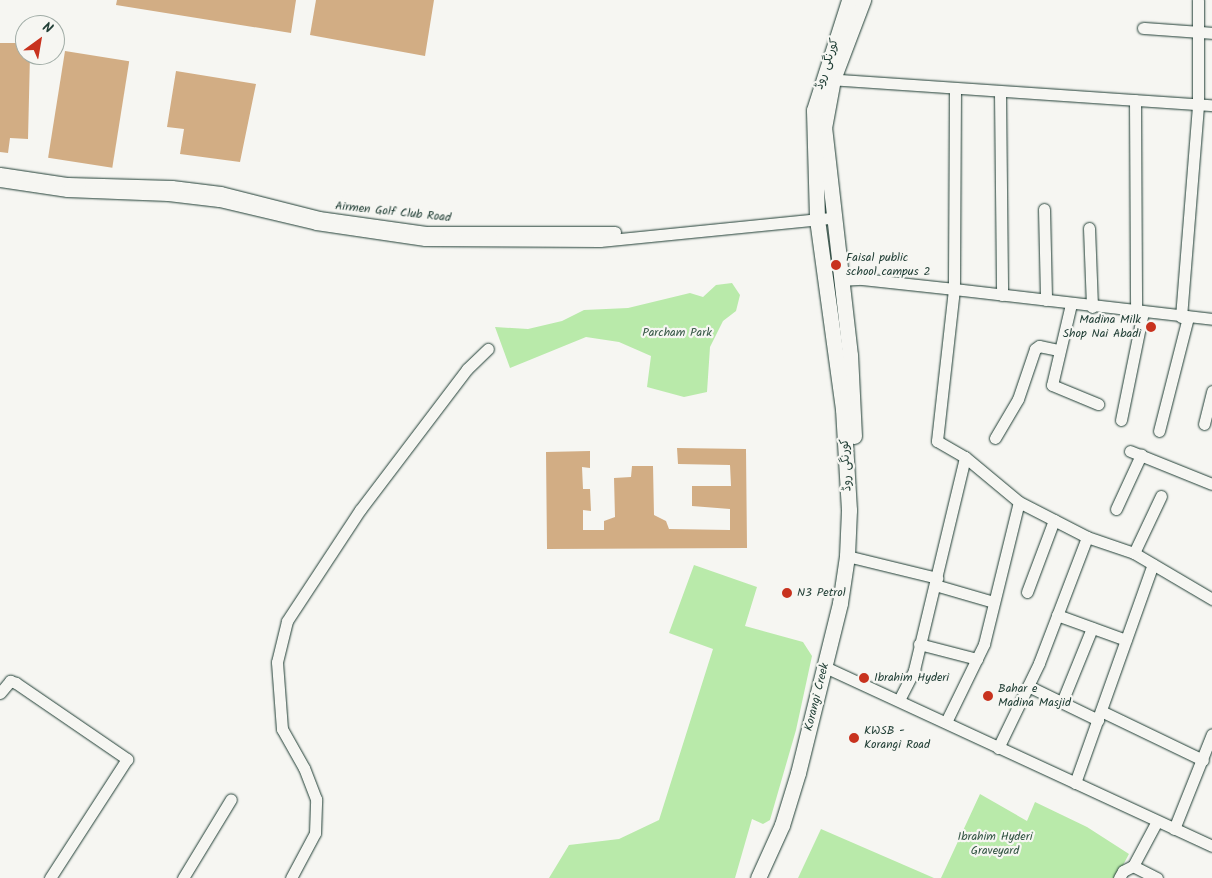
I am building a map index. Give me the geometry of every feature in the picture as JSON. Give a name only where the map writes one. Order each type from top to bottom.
[{"type":"main road","name":"کورنگی روڈ","points":[[827,79],[849,0]]},
{"type":"main road","name":"کورنگی روڈ","points":[[849,510],[838,352],[814,110],[863,0]]},
{"type":"main road","name":"کورنگی روڈ","points":[[824,215],[840,280],[854,391],[854,477],[849,510]]},
{"type":"main road","name":"Korangi Creek","points":[[758,878],[782,825],[825,668],[847,556],[849,510]]},
{"type":"street","points":[[1160,431],[1184,317],[1198,104],[1198,0]]},
{"type":"street","points":[[1143,28],[1212,33]]},
{"type":"street","points":[[827,79],[1000,93],[1212,105]]},
{"type":"street","points":[[955,89],[954,289],[936,437],[964,457],[1019,502],[1087,538],[1134,553],[1212,599]]},
{"type":"street","points":[[1000,93],[1002,295]]},
{"type":"street","points":[[1121,420],[1139,312],[1135,100]]},
{"type":"street","name":"Airmen Golf Club Road","points":[[0,173],[76,184],[172,186],[221,192],[319,217],[426,232],[601,233],[824,215]]},
{"type":"street","name":"Airmen Golf Club Road","points":[[0,181],[67,191],[168,195],[219,201],[316,224],[425,240],[600,241],[824,215]]},
{"type":"street","points":[[1044,209],[1046,300]]},
{"type":"street","points":[[1090,228],[1092,306]]},
{"type":"street","points":[[840,280],[862,279],[1212,319]]},
{"type":"street","points":[[1071,304],[1058,350],[1052,385],[1098,404]]},
{"type":"street","points":[[996,438],[1018,399],[1035,348],[1040,346],[1058,350]]},
{"type":"street","points":[[291,878],[315,833],[316,799],[304,768],[282,729],[277,662],[287,621],[366,502],[467,369],[488,349]]},
{"type":"street","points":[[1204,424],[1212,391]]},
{"type":"street","points":[[1116,509],[1136,453],[1212,484]]},
{"type":"street","points":[[898,700],[914,670],[964,457]]},
{"type":"street","points":[[1134,553],[1161,496]]},
{"type":"street","points":[[946,722],[977,659],[994,602],[1019,502]]},
{"type":"street","points":[[1027,592],[1054,520]]},
{"type":"street","points":[[998,748],[1028,686],[1087,538]]},
{"type":"street","points":[[847,556],[936,581],[994,602]]},
{"type":"street","points":[[1076,783],[1153,564]]},
{"type":"street","points":[[1057,615],[1126,640]]},
{"type":"street","points":[[1062,702],[1092,628]]},
{"type":"street","points":[[919,644],[977,659]]},
{"type":"street","points":[[825,668],[946,722],[998,748],[1212,846]]},
{"type":"street","points":[[0,693],[10,681],[16,683],[127,759],[50,878]]},
{"type":"street","points":[[1028,686],[1203,760]]},
{"type":"street","points":[[1174,829],[1212,734]]},
{"type":"street","points":[[183,878],[231,799]]},
{"type":"street","points":[[1119,878],[1123,870],[1133,866],[1157,820]]},
{"type":"street","points":[[1133,866],[1157,878]]},
{"type":"green space","name":"Parcham Park","points":[[732,283],[740,295],[736,311],[723,321],[710,347],[707,392],[684,397],[647,387],[651,356],[619,342],[586,337],[510,368],[495,327],[528,329],[562,321],[584,310],[628,308],[690,293],[703,297],[716,285]]},
{"type":"green space","points":[[694,565],[757,587],[745,626],[803,642],[812,656],[796,730],[770,820],[763,824],[752,819],[735,878],[549,878],[569,845],[619,839],[659,820],[713,649],[669,633]]},
{"type":"green space","name":"Ibrahim Hyderi Graveyard","points":[[980,794],[1027,821],[1035,802],[1087,827],[1129,854],[1116,878],[941,878]]},
{"type":"green space","name":"Ibrahim Hyderi Graveyard","points":[[821,829],[934,878],[798,878]]},
{"type":"building","points":[[117,0],[296,0],[291,33],[116,5]]},
{"type":"building","points":[[316,0],[434,0],[425,56],[310,35]]},
{"type":"building","points":[[0,43],[15,43],[15,65],[30,65],[28,139],[10,138],[8,153],[0,152]]},
{"type":"building","points":[[65,51],[129,61],[112,168],[48,158],[63,65],[65,65]]},
{"type":"building","points":[[176,71],[256,84],[240,162],[180,154],[184,129],[167,127]]},
{"type":"building","points":[[677,448],[746,449],[747,548],[547,549],[546,452],[590,451],[590,468],[582,467],[583,489],[590,489],[591,511],[583,510],[583,530],[604,530],[604,521],[615,517],[614,478],[631,477],[632,466],[653,466],[654,515],[666,521],[669,529],[730,530],[730,509],[692,506],[692,486],[731,486],[730,465],[678,464]]},
{"type":"place","name":"Faisal public school campus 2","points":[[836,265]]},
{"type":"place","name":"Madina Milk Shop Nai Abadi","points":[[1151,327]]},
{"type":"place","name":"N3 Petrol","points":[[787,593]]},
{"type":"place","name":"Ibrahim Hyderi","points":[[864,678]]},
{"type":"place","name":"Bahar e Madina Masjid","points":[[988,696]]},
{"type":"place","name":"KWSB - Korangi Road","points":[[854,738]]}]
